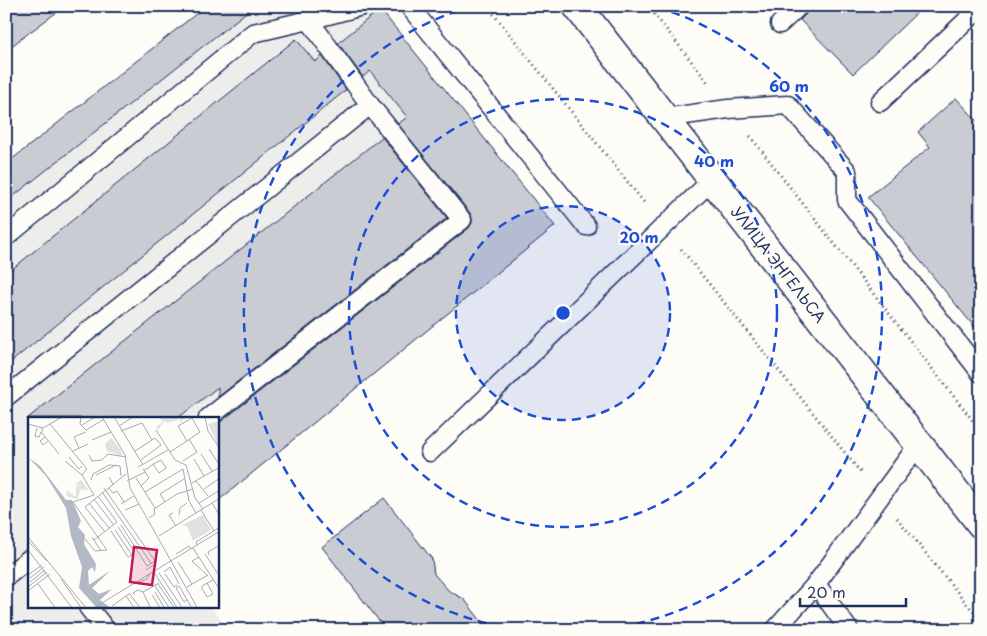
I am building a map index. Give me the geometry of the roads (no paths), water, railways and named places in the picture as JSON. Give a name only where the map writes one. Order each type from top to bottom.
[{"type":"main road","name":"УЛИЦА ЭНГЕЛЬСА","points":[[577,6],[981,524]]},
{"type":"lane","points":[[6,237],[253,32],[362,6]]},
{"type":"lane","points":[[409,6],[586,226]]},
{"type":"lane","points":[[780,24],[799,6]]},
{"type":"lane","points":[[880,102],[981,7]]},
{"type":"lane","points":[[209,417],[462,220],[370,104],[309,20]]},
{"type":"lane","points":[[6,397],[370,104]]},
{"type":"lane","points":[[664,118],[728,109],[788,105],[847,171],[847,200],[981,373]]},
{"type":"lane","points":[[430,452],[712,180]]},
{"type":"lane","points":[[775,630],[816,584],[918,445]]},
{"type":"lane","points":[[6,577],[28,560]]},
{"type":"lane","points":[[816,584],[849,630]]},
{"type":"lane","points":[[89,608],[106,630]]}]
